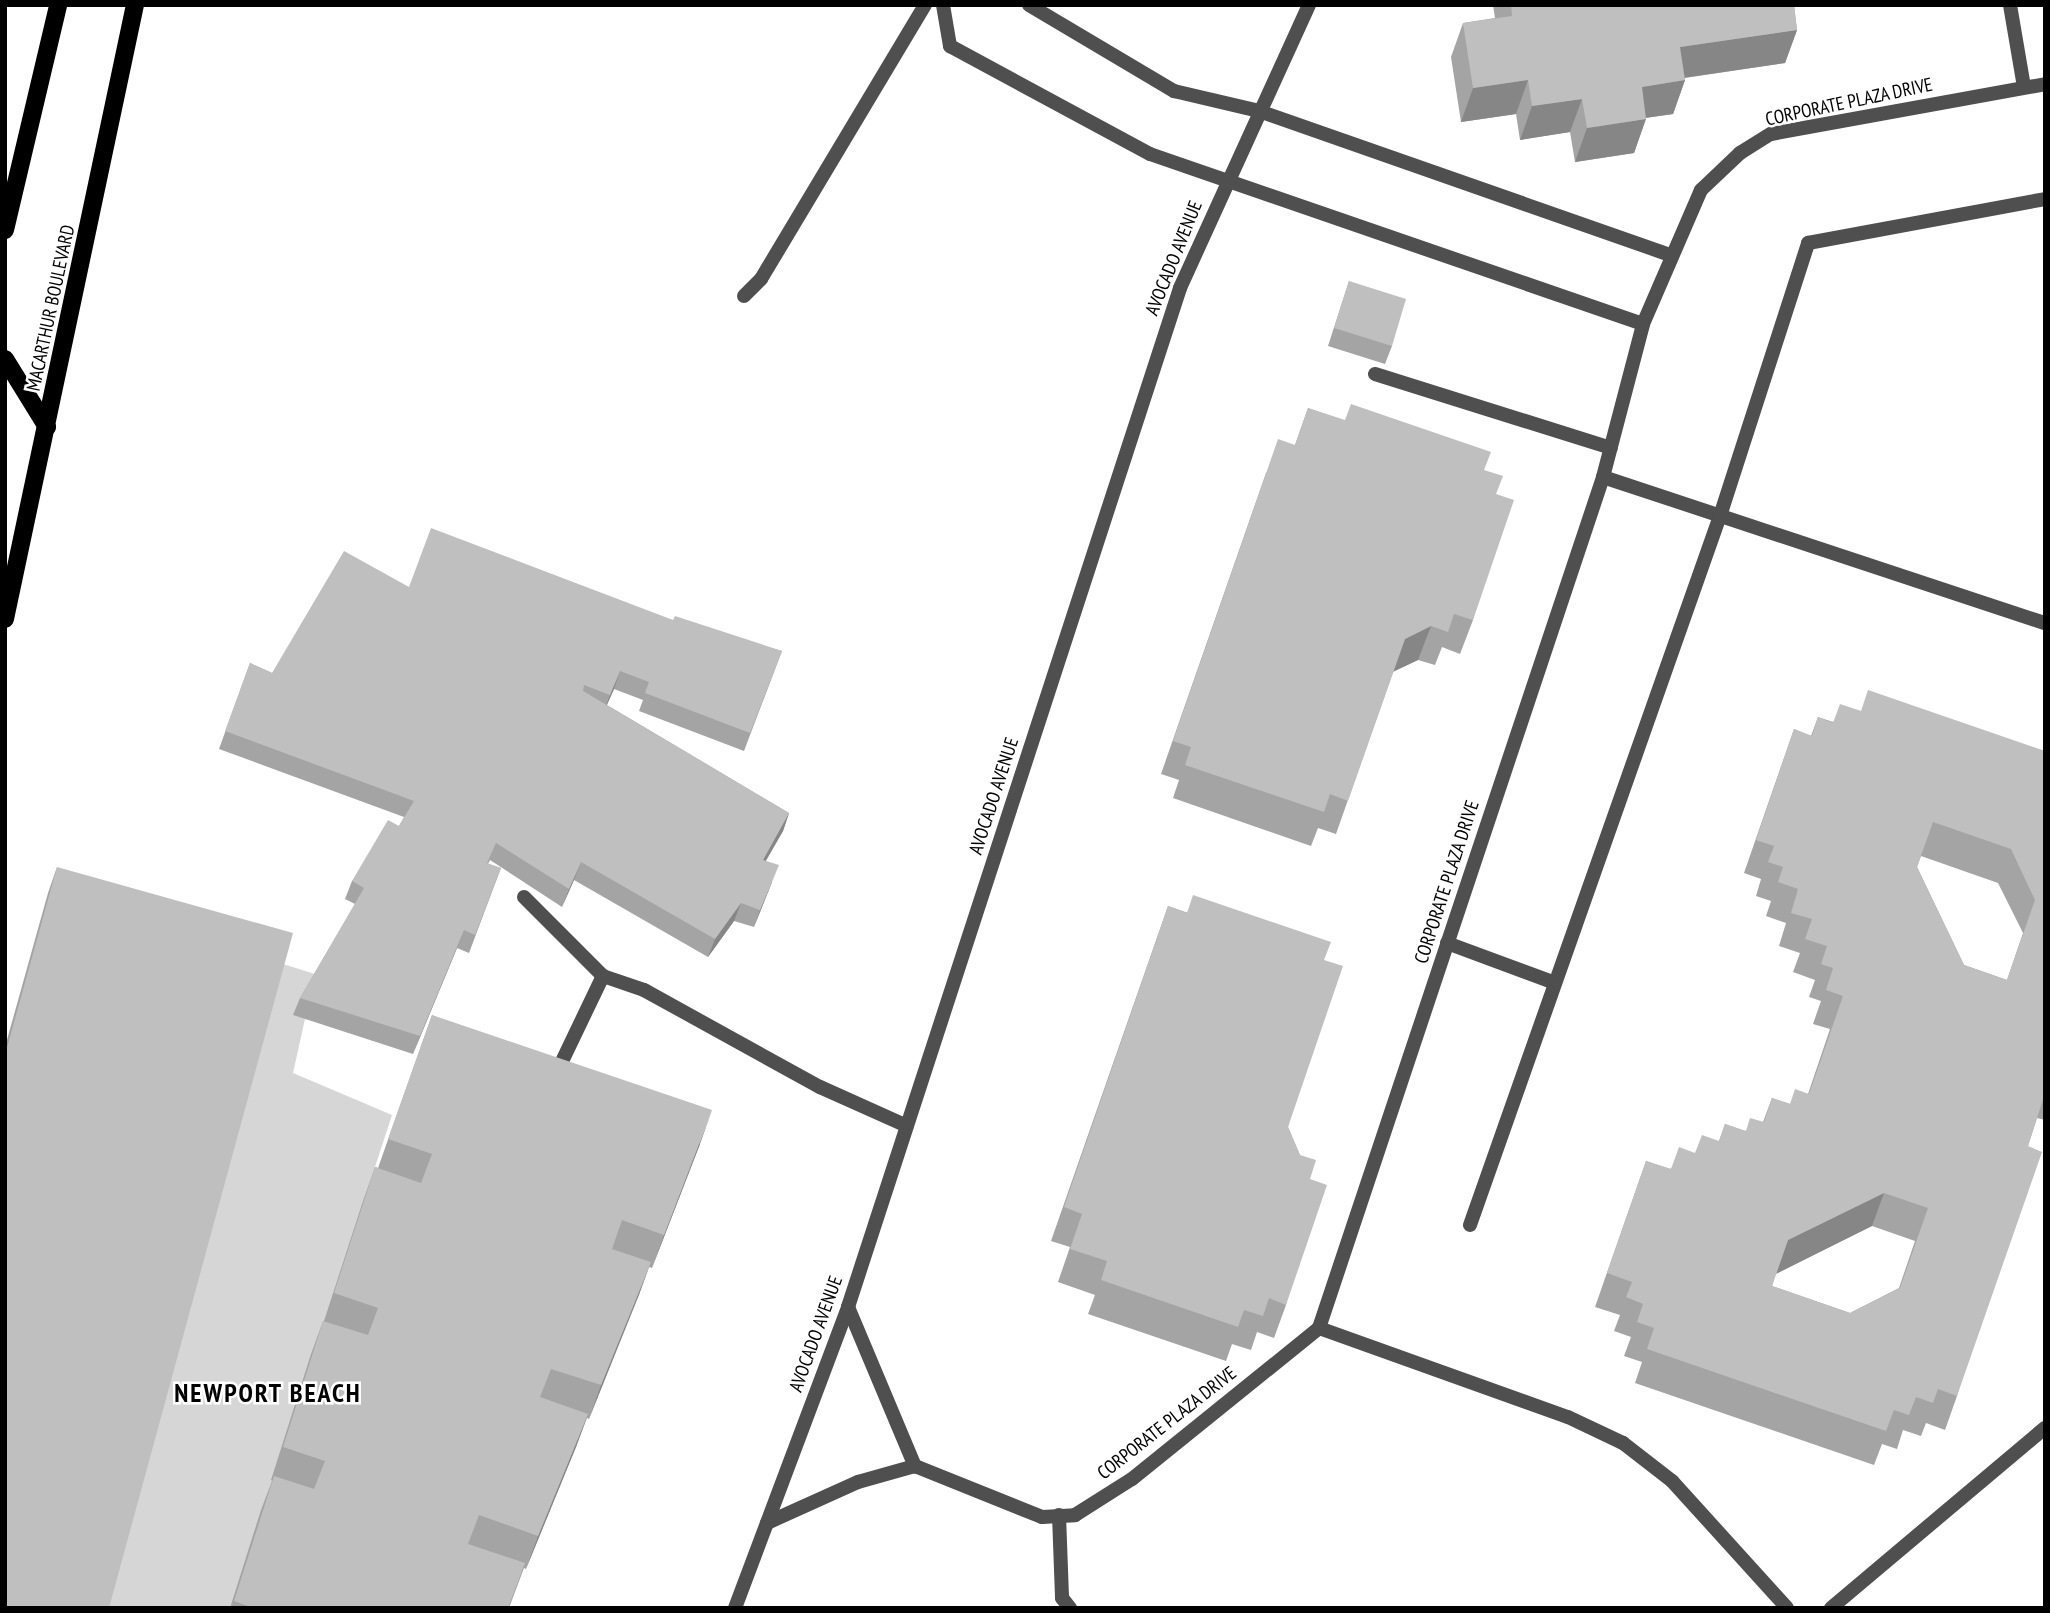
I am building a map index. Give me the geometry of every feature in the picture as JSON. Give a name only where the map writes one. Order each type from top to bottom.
[{"type":"main road","points":[[5,230],[58,5]]},
{"type":"main road","name":"MACARTHUR BOULEVARD","points":[[5,619],[135,5]]},
{"type":"main road","points":[[5,359],[47,427]]},
{"type":"street","points":[[744,296],[775,257],[925,5]]},
{"type":"street","points":[[943,5],[950,46],[1150,154],[1643,324]]},
{"type":"street","points":[[1029,5],[1174,90],[1259,111],[1670,255]]},
{"type":"street","name":"AVOCADO AVENUE","points":[[735,1608],[848,1307],[1180,288],[1226,182],[1309,5]]},
{"type":"street","points":[[2010,5],[2024,87]]},
{"type":"street","name":"CORPORATE PLAZA DRIVE","points":[[915,1465],[1042,1517],[1075,1515],[1132,1479],[1319,1328],[1603,477],[1643,324],[1670,255],[1701,190],[1740,153],[1771,134],[2045,83]]},
{"type":"street","points":[[1470,1225],[1720,516],[1808,243],[2045,199]]},
{"type":"street","points":[[1375,374],[1611,449]]},
{"type":"street","points":[[1603,477],[2045,623]]},
{"type":"street","points":[[524,897],[603,976],[644,990],[820,1087],[907,1126]]},
{"type":"street","points":[[1447,943],[1555,983]]},
{"type":"street","points":[[548,1092],[603,976]]},
{"type":"street","points":[[767,1523],[858,1482],[915,1465],[848,1307]]},
{"type":"street","points":[[1319,1328],[1568,1417],[1623,1443],[1672,1481],[1787,1608]]},
{"type":"street","points":[[1831,1608],[2045,1428]]},
{"type":"street","points":[[1059,1516],[1062,1598],[1070,1608]]},
{"type":"shaded area","points":[[283,964],[315,974],[293,1073],[392,1115],[231,1608],[107,1608]]},
{"type":"building","points":[[1511,5],[1794,5],[1797,30],[1680,47],[1685,80],[1642,87],[1646,119],[1587,128],[1582,99],[1532,106],[1528,80],[1473,88],[1463,23],[1512,16]]},
{"type":"building","points":[[1349,281],[1406,299],[1392,346],[1334,328]]},
{"type":"building","points":[[1351,404],[1491,452],[1484,470],[1503,476],[1496,494],[1514,500],[1473,620],[1454,614],[1448,632],[1431,626],[1405,639],[1348,801],[1330,794],[1324,812],[1185,765],[1191,747],[1173,741],[1278,439],[1295,445],[1308,408],[1345,420]]},
{"type":"building","points":[[431,528],[673,620],[675,616],[782,651],[750,733],[645,693],[649,682],[620,671],[610,695],[584,685],[583,691],[789,813],[763,860],[779,865],[760,910],[741,903],[715,939],[581,862],[569,889],[496,843],[487,863],[501,868],[475,935],[464,930],[420,1036],[300,998],[364,888],[352,881],[388,820],[399,826],[414,801],[225,731],[250,663],[272,673],[344,551],[409,587]]},
{"type":"building","points":[[1868,690],[2045,751],[2045,1093],[2028,1146],[2042,1152],[1957,1396],[1938,1389],[1933,1403],[1916,1397],[1909,1415],[1894,1410],[1886,1431],[1647,1349],[1654,1328],[1637,1322],[1643,1304],[1626,1297],[1632,1282],[1607,1273],[1646,1161],[1671,1169],[1679,1147],[1695,1153],[1702,1135],[1719,1141],[1725,1124],[1746,1131],[1750,1118],[1764,1122],[1772,1098],[1790,1104],[1795,1089],[1809,1094],[1843,996],[1826,990],[1833,968],[1821,964],[1827,946],[1805,939],[1812,919],[1791,913],[1798,889],[1778,882],[1783,867],[1768,862],[1774,846],[1756,840],[1794,729],[1812,736],[1818,717],[1833,723],[1840,704],[1861,711]],"holes":[[[1933,822],[2011,849],[2035,900],[2007,980],[1964,965],[1917,867]],[[1884,1193],[1928,1208],[1900,1288],[1850,1313],[1772,1286],[1788,1240]]]},
{"type":"building","points":[[57,867],[293,933],[109,1608],[5,1608],[5,1055]]},
{"type":"building","points":[[1193,895],[1331,942],[1324,960],[1343,966],[1288,1127],[1300,1155],[1316,1160],[1310,1179],[1327,1185],[1286,1305],[1269,1298],[1263,1316],[1244,1310],[1238,1327],[1101,1280],[1107,1261],[1070,1249],[1082,1214],[1064,1207],[1168,906],[1187,913]]},
{"type":"building","points":[[432,1015],[712,1110],[664,1235],[622,1220],[612,1249],[651,1262],[601,1385],[551,1369],[540,1397],[588,1414],[538,1536],[479,1515],[468,1544],[525,1563],[508,1608],[253,1608],[234,1601],[274,1476],[314,1489],[325,1461],[283,1447],[323,1321],[368,1335],[378,1308],[334,1293],[375,1167],[421,1183],[432,1154],[388,1139]]},
{"type":"district","name":"NEWPORT BEACH","points":[[268,1393]]}]
